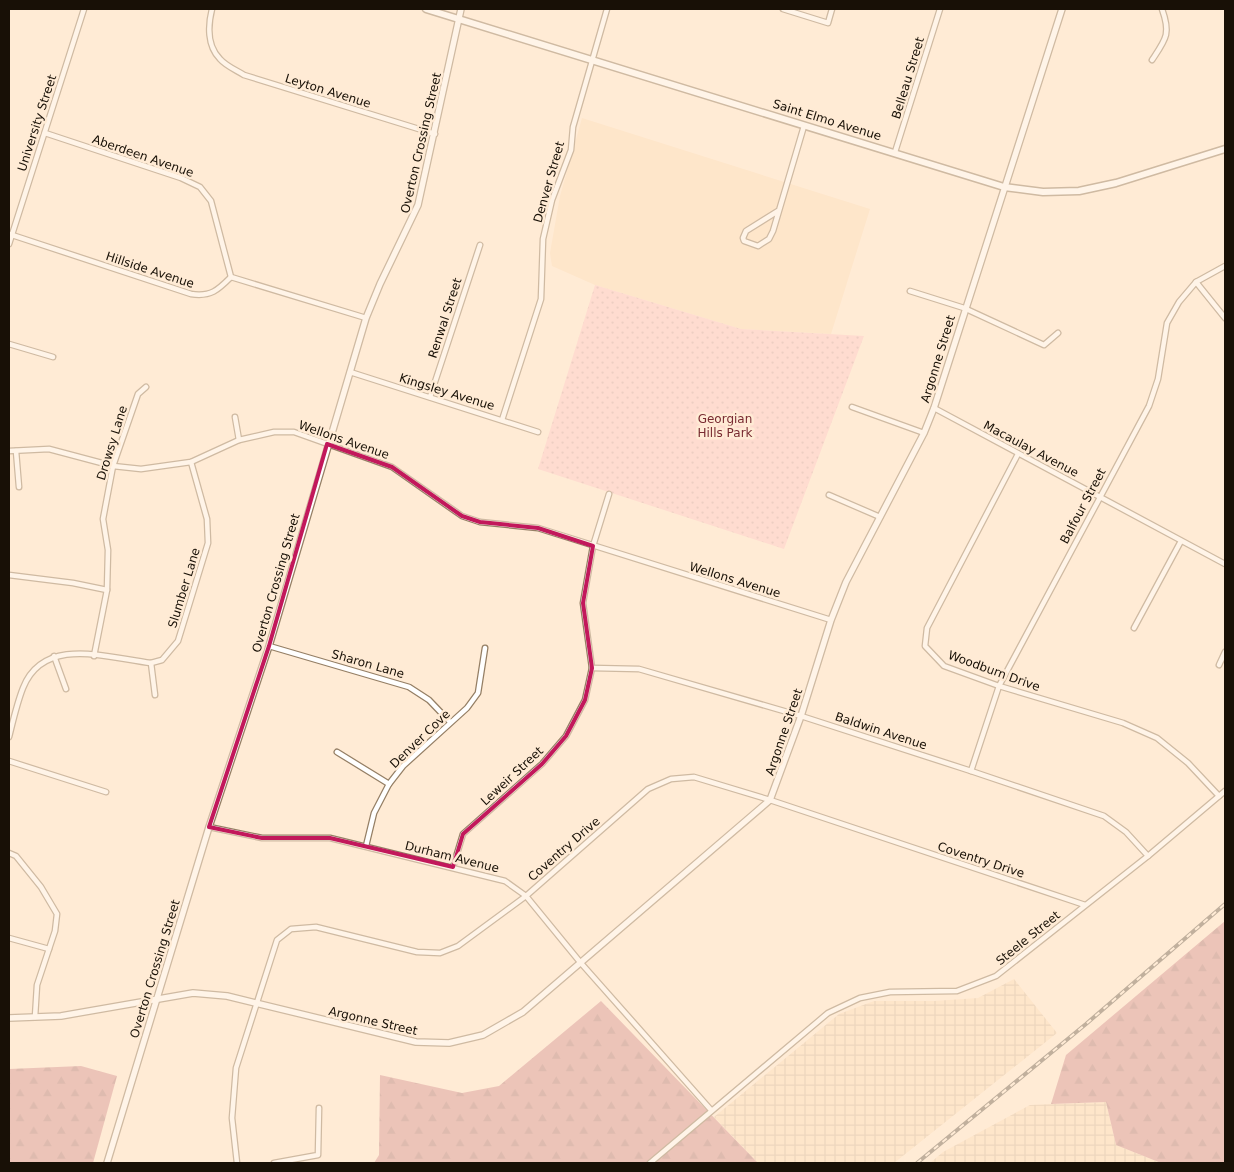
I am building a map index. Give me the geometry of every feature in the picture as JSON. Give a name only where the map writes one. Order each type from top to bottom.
[{"type":"main road","name":"Saint Elmo Avenue","points":[[426,9],[804,126],[896,152],[1004,187],[1042,192],[1079,191],[1116,183],[1225,149]]},
{"type":"street","name":"University Street","points":[[9,244],[10,235],[45,133],[84,9]]},
{"type":"street","name":"Leyton Avenue","points":[[212,9],[209,20],[209,38],[219,59],[244,75],[435,134]]},
{"type":"street","name":"Overton Crossing Street","points":[[106,1163],[209,827],[269,646],[327,444],[366,318],[380,284],[414,218],[435,134],[461,9]]},
{"type":"street","name":"Denver Street","points":[[502,420],[541,299],[543,240],[552,200],[571,150],[573,127],[590,60],[607,9]]},
{"type":"street","points":[[782,9],[828,23],[832,9]]},
{"type":"street","name":"Belleau Street","points":[[896,152],[940,9]]},
{"type":"street","name":"Argonne Street","points":[[9,1018],[61,1016],[193,993],[227,996],[416,1042],[449,1043],[482,1035],[523,1012],[770,800],[802,716],[831,620],[846,582],[924,433],[934,408],[964,308],[1062,9]]},
{"type":"street","points":[[1152,60],[1167,39],[1168,24],[1162,9]]},
{"type":"street","points":[[778,211],[746,230],[743,238],[744,241],[758,246],[764,244],[773,231],[804,126]]},
{"type":"street","name":"Aberdeen Avenue","points":[[45,133],[181,178],[200,187],[211,201],[231,277]]},
{"type":"street","name":"Hillside Avenue","points":[[10,235],[191,294],[204,296],[216,292],[231,277]]},
{"type":"street","name":"Renwal Street","points":[[430,397],[480,245]]},
{"type":"street","name":"Balfour Street","points":[[971,771],[999,686],[1149,406],[1158,379],[1167,323],[1179,302],[1196,282],[1225,266]]},
{"type":"street","points":[[231,277],[366,318]]},
{"type":"street","points":[[1196,282],[1225,318]]},
{"type":"street","points":[[910,291],[964,308],[1044,345],[1058,333]]},
{"type":"street","points":[[9,344],[53,357]]},
{"type":"street","name":"Kingsley Avenue","points":[[350,372],[538,432]]},
{"type":"street","name":"Drowsy Lane","points":[[94,656],[107,590],[108,550],[103,519],[113,466],[138,394],[146,387]]},
{"type":"street","points":[[852,408],[924,433]]},
{"type":"street","name":"Macaulay Avenue","points":[[934,408],[1225,564]]},
{"type":"street","points":[[235,418],[239,440]]},
{"type":"street","name":"Wellons Avenue","points":[[9,451],[48,449],[113,466],[141,469],[191,462],[239,440],[274,432],[294,432],[392,467],[462,516],[480,522],[538,528],[831,620]]},
{"type":"street","points":[[16,451],[19,487]]},
{"type":"street","name":"Woodburn Drive","points":[[1018,454],[927,628],[925,646],[944,666],[999,686],[1123,723],[1157,738],[1188,763],[1219,796]]},
{"type":"street","name":"Slumber Lane","points":[[151,663],[162,660],[178,641],[208,543],[207,518],[191,462]]},
{"type":"street","name":"Leweir Street","points":[[453,866],[463,834],[542,764],[566,736],[585,700],[592,668],[582,603],[593,546],[609,494]]},
{"type":"street","points":[[829,495],[880,516]]},
{"type":"street","points":[[1134,628],[1181,540]]},
{"type":"street","points":[[9,575],[73,583],[107,590]]},
{"type":"street","name":"Sharon Lane","points":[[269,646],[409,687],[429,700],[450,722]]},
{"type":"street","name":"Denver Cove","points":[[366,846],[374,814],[389,784],[403,766],[467,708],[478,694],[484,648]]},
{"type":"street","points":[[9,737],[23,688],[34,669],[54,656],[69,652],[151,663],[156,695]]},
{"type":"street","points":[[1218,665],[1225,652]]},
{"type":"street","points":[[54,656],[66,689]]},
{"type":"street","name":"Baldwin Avenue","points":[[592,668],[639,669],[802,716],[971,771],[1104,816],[1126,832],[1148,856]]},
{"type":"street","points":[[337,752],[389,784]]},
{"type":"street","points":[[9,761],[106,792]]},
{"type":"street","name":"Coventry Drive","points":[[237,1163],[232,1118],[236,1068],[277,940],[291,929],[316,927],[417,952],[440,952],[458,946],[526,896],[648,789],[671,779],[694,777],[770,800],[1085,905]]},
{"type":"street","name":"Steele Street","points":[[650,1163],[828,1012],[870,996],[890,992],[957,991],[996,976],[1148,856],[1225,791]]},
{"type":"street","name":"Durham Avenue","points":[[209,827],[262,838],[330,838],[453,866],[505,881],[526,896],[580,962],[711,1110]]},
{"type":"street","points":[[9,853],[16,856],[41,887],[56,914],[55,931],[37,985],[35,1017]]},
{"type":"street","points":[[9,938],[49,950]]},
{"type":"street","points":[[274,1163],[318,1155],[319,1108]]},
{"type":"highlighted area","points":[[327,444],[392,467],[462,516],[480,522],[538,528],[593,546],[583,603],[592,668],[585,700],[566,736],[542,764],[463,834],[453,867],[330,838],[262,838],[209,827],[269,646]]},
{"type":"shaded area","points":[[582,118],[870,209],[831,334],[741,329],[595,285],[552,266],[550,253],[560,196]]},
{"type":"shaded area","points":[[1014,979],[1057,1033],[894,1163],[758,1163],[714,1117],[839,1014],[874,1001],[934,1001],[978,998]]},
{"type":"shaded area","points":[[1106,1102],[1116,1145],[1161,1163],[930,1163],[943,1152],[1030,1105]]},
{"type":"green space","name":"Georgian Hills Park","points":[[595,285],[741,329],[864,336],[784,549],[538,469]]},
{"type":"green space","points":[[1225,921],[1225,1163],[1161,1163],[1116,1145],[1106,1102],[1051,1104],[1066,1055]]},
{"type":"green space","points":[[601,1001],[758,1163],[374,1163],[379,1155],[380,1075],[462,1093],[499,1086]]},
{"type":"green space","points":[[81,1066],[117,1076],[93,1163],[9,1163],[9,1069]]},
{"type":"railway","points":[[917,1163],[1086,1024],[1225,904]]}]
